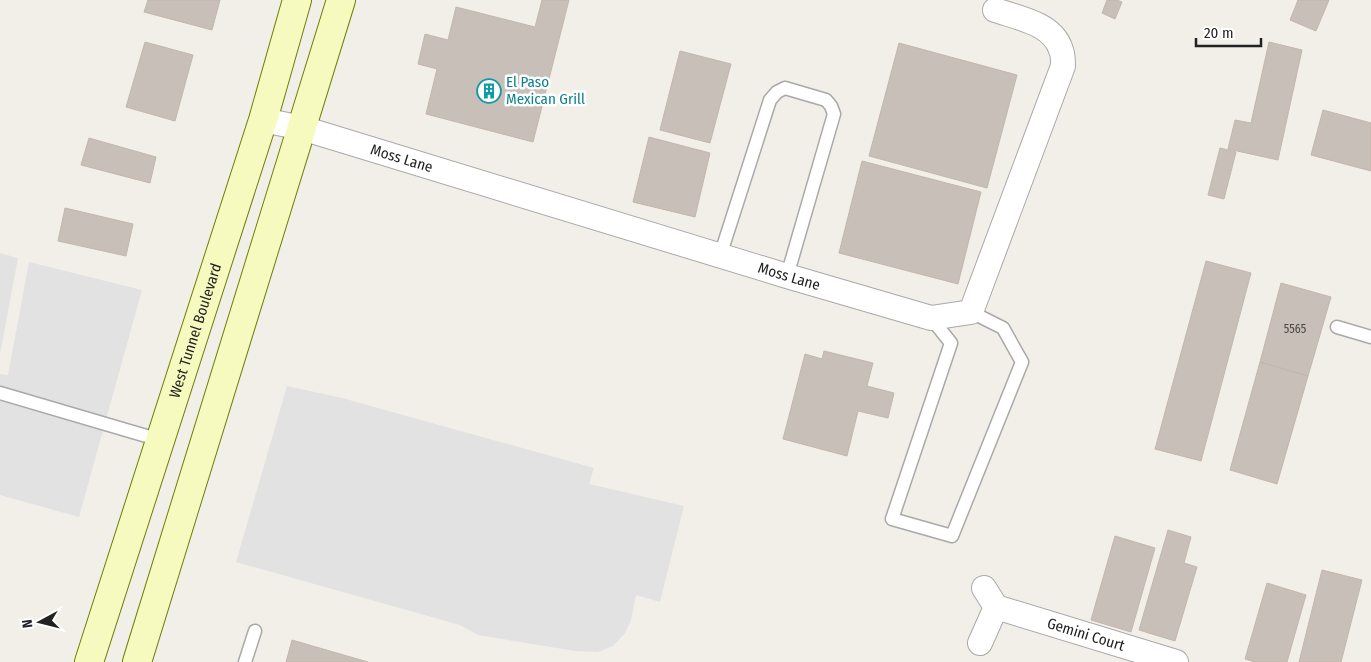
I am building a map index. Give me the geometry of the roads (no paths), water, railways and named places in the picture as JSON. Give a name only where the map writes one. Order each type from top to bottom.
[{"type":"main road","name":"West Tunnel Boulevard","points":[[89,662],[263,120],[297,0]]},
{"type":"main road","points":[[137,662],[341,0]]},
{"type":"street","points":[[971,312],[1063,66],[1061,49],[1049,31],[1034,23],[995,10]]},
{"type":"street","name":"Moss Lane","points":[[263,120],[302,128],[930,318],[971,312]]},
{"type":"street","name":"Gemini Court","points":[[980,643],[990,598],[1176,662]]},
{"type":"lane","points":[[720,256],[770,100],[777,92],[785,88],[826,100],[834,114],[787,276]]},
{"type":"lane","points":[[930,318],[951,343],[892,519],[952,536],[1022,362],[1002,328],[971,312]]},
{"type":"lane","points":[[1337,327],[1371,337]]},
{"type":"lane","points":[[0,393],[160,440]]},
{"type":"lane","points":[[245,662],[255,631]]},
{"type":"place","name":"El Paso Mexican Grill","points":[[489,91]]}]
